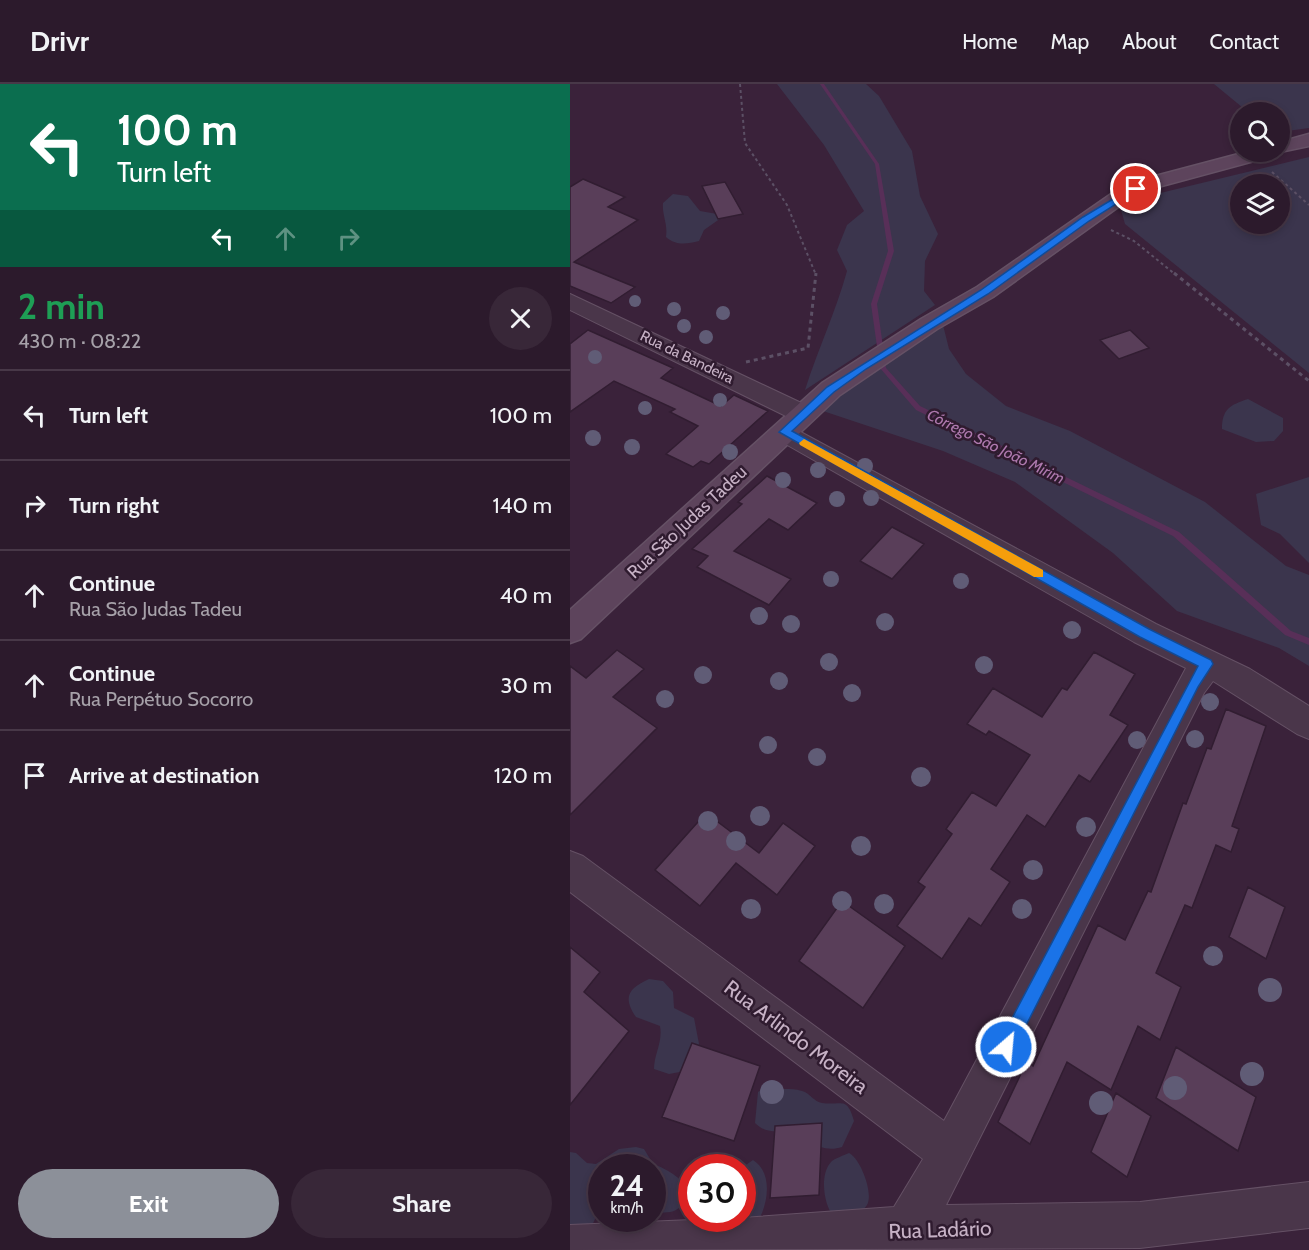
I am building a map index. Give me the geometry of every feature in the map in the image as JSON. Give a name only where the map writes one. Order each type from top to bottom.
[{"type":"street","points":[[1290,145],[1309,140]]},
{"type":"street","points":[[1086,219],[1121,196],[1151,183],[1269,162]]},
{"type":"street","name":"Rua São Judas Tadeu","points":[[570,630],[831,389],[929,324],[985,292],[1086,219]]},
{"type":"street","name":"Rua da Bandeira","points":[[570,301],[714,369],[794,423],[1145,633],[1269,696],[1309,724]]},
{"type":"street","points":[[907,1229],[951,1153],[1193,683],[1207,664]]},
{"type":"street","name":"Rua Arlindo Moreira","points":[[570,868],[951,1153]]},
{"type":"street","name":"Rua Ladário","points":[[590,1248],[741,1246],[907,1229],[1140,1238],[1309,1205]]},
{"type":"path","points":[[714,369],[808,348],[816,273],[787,205],[745,143],[740,84]]},
{"type":"path","points":[[1269,162],[1309,205]]},
{"type":"path","points":[[1086,219],[1134,241],[1309,381]]},
{"type":"shaded area","points":[[777,84],[866,84],[879,96],[912,151],[920,196],[938,234],[925,261],[924,291],[935,305],[805,390],[847,271],[837,250],[847,225],[864,211],[824,145]]},
{"type":"shaded area","points":[[1214,84],[1309,84],[1309,128],[1290,131],[1290,102],[1236,102]]},
{"type":"shaded area","points":[[1309,157],[1309,373],[1125,224],[1119,203],[1230,176],[1230,234],[1290,234],[1290,174],[1239,174]]},
{"type":"shaded area","points":[[673,194],[688,196],[700,211],[717,214],[721,218],[704,230],[699,241],[678,243],[666,237],[663,203]]},
{"type":"shaded area","points":[[943,325],[949,349],[966,374],[1006,406],[1070,431],[1205,502],[1286,566],[1309,575],[1309,666],[1279,648],[1177,611],[1113,553],[1015,482],[943,451],[820,410]]},
{"type":"shaded area","points":[[1248,399],[1283,418],[1283,431],[1274,441],[1256,442],[1222,429],[1225,412],[1236,403]]},
{"type":"shaded area","points":[[1309,477],[1309,563],[1280,534],[1261,525],[1256,494]]},
{"type":"shaded area","points":[[649,979],[663,981],[673,992],[674,1008],[694,1018],[700,1049],[685,1071],[669,1074],[654,1069],[660,1026],[636,1017],[629,1004],[632,990]]},
{"type":"shaded area","points":[[765,1087],[797,1090],[805,1092],[819,1102],[846,1105],[854,1121],[842,1147],[834,1149],[820,1147],[793,1135],[766,1130],[755,1123],[758,1092]]},
{"type":"shaded area","points":[[636,1147],[644,1149],[647,1154],[611,1154],[619,1149]]},
{"type":"shaded area","points":[[570,1152],[576,1153],[587,1163],[589,1232],[581,1248],[570,1250]]},
{"type":"shaded area","points":[[849,1153],[865,1176],[869,1200],[866,1207],[852,1218],[834,1217],[825,1198],[825,1175],[831,1162]]},
{"type":"shaded area","points":[[756,1163],[764,1173],[767,1190],[764,1209],[756,1224]]},
{"type":"shaded area","points":[[666,1170],[678,1178],[678,1208],[666,1212]]},
{"type":"building","points":[[583,179],[625,197],[608,207],[638,220],[574,262],[635,287],[611,303],[570,286],[570,187]]},
{"type":"building","points":[[725,182],[743,214],[718,219],[702,186]]},
{"type":"building","points":[[588,330],[673,368],[661,378],[721,406],[734,395],[768,411],[709,464],[701,461],[693,467],[666,454],[698,426],[670,412],[675,409],[614,381],[570,412],[570,344]]},
{"type":"building","points":[[1130,330],[1149,348],[1119,359],[1100,340]]},
{"type":"building","points":[[767,476],[817,503],[788,530],[769,519],[734,551],[791,579],[769,605],[697,567],[708,556],[692,549],[742,504],[738,502]]},
{"type":"building","points":[[892,527],[924,544],[892,579],[860,561]]},
{"type":"building","points":[[617,650],[644,669],[613,697],[657,728],[570,815],[570,666],[586,678]]},
{"type":"building","points":[[1094,652],[1135,674],[1110,715],[1128,725],[1090,782],[1079,775],[1045,827],[1027,815],[991,869],[1010,882],[981,926],[969,918],[942,959],[897,926],[925,887],[918,882],[952,834],[946,829],[972,792],[996,806],[1030,755],[989,731],[986,735],[967,724],[993,688],[1042,717],[1062,688],[1067,690]]},
{"type":"building","points":[[1226,709],[1266,726],[1232,826],[1239,829],[1231,852],[1216,845],[1192,908],[1185,905],[1156,973],[1181,987],[1160,1040],[1138,1026],[1111,1090],[1067,1062],[1030,1144],[998,1122],[1027,1061],[1033,1066],[1098,925],[1125,940],[1148,891],[1151,892],[1183,803],[1186,804],[1207,748],[1211,749]]},
{"type":"building","points":[[706,813],[759,853],[783,823],[815,846],[777,895],[736,863],[700,906],[655,870]]},
{"type":"building","points":[[1248,887],[1285,907],[1266,959],[1229,937]]},
{"type":"building","points":[[842,901],[905,946],[863,1008],[799,961]]},
{"type":"building","points":[[570,947],[600,972],[584,992],[629,1031],[570,1105]]},
{"type":"building","points":[[692,1043],[760,1066],[734,1141],[662,1117]]},
{"type":"building","points":[[1176,1047],[1256,1097],[1238,1151],[1156,1098]]},
{"type":"building","points":[[1116,1093],[1151,1116],[1127,1177],[1091,1152]]},
{"type":"building","points":[[822,1123],[819,1195],[770,1198],[775,1126]]},
{"type":"waterway","name":"Córrego São João Mirim","points":[[822,84],[877,164],[891,251],[874,304],[883,368],[918,408],[1176,534],[1288,633],[1309,642]]},
{"type":"slow traffic","points":[[804,443],[1039,574]]},
{"type":"route","points":[[1006,1047],[1193,683],[1207,664],[1145,633],[784,432],[831,389],[957,306],[985,292],[1086,219],[1136,189]]}]
